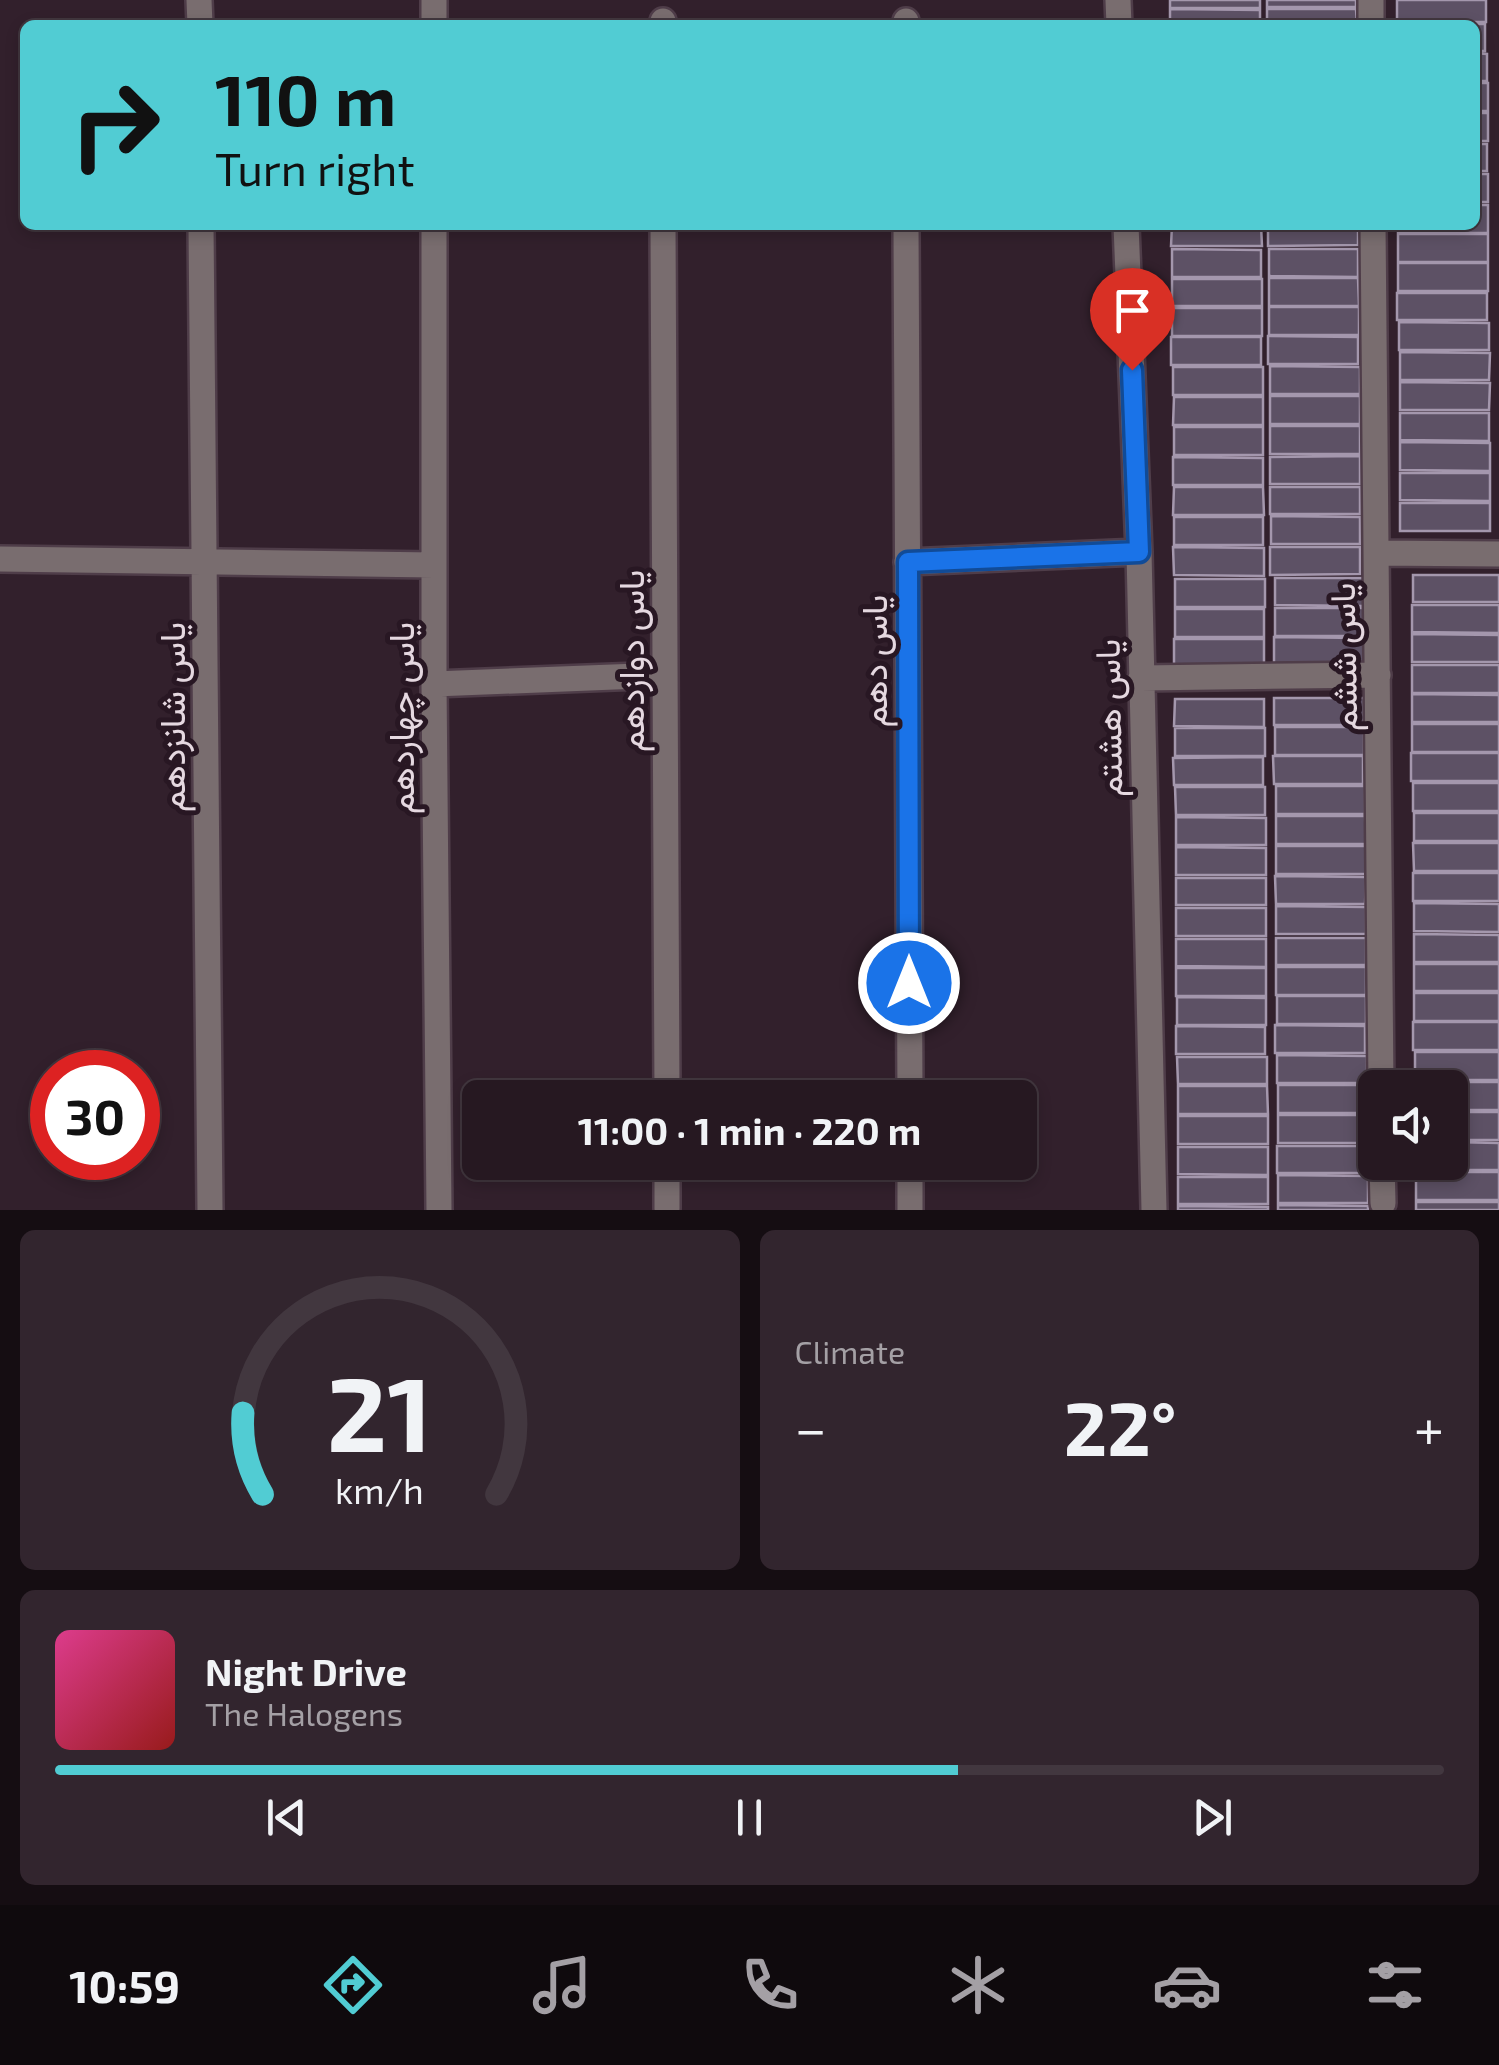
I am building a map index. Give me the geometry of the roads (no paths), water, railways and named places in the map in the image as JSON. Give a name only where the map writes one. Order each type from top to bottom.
[{"type":"street","name":"یاس شانزدهم","points":[[201,230],[210,1208]]},
{"type":"street","name":"یاس چهاردهم","points":[[434,230],[439,1210]]},
{"type":"street","name":"یاس دوازدهم","points":[[663,230],[666,1080]]},
{"type":"street","name":"یاس دهم","points":[[906,230],[910,1080]]},
{"type":"street","name":"یاس هشتم","points":[[1126,230],[1139,552],[1154,1210]]},
{"type":"street","name":"یاس ششم","points":[[1373,230],[1382,1070]]},
{"type":"street","points":[[908,562],[1139,552]]},
{"type":"street","points":[[1376,554],[1499,554]]},
{"type":"street","points":[[0,560],[434,565]]},
{"type":"street","points":[[434,684],[665,675]]},
{"type":"street","points":[[1141,678],[1378,676]]},
{"type":"street","points":[[667,1180],[667,1208]]},
{"type":"street","points":[[910,1180],[910,1209]]},
{"type":"street","points":[[1382,1180],[1382,1203]]}]
